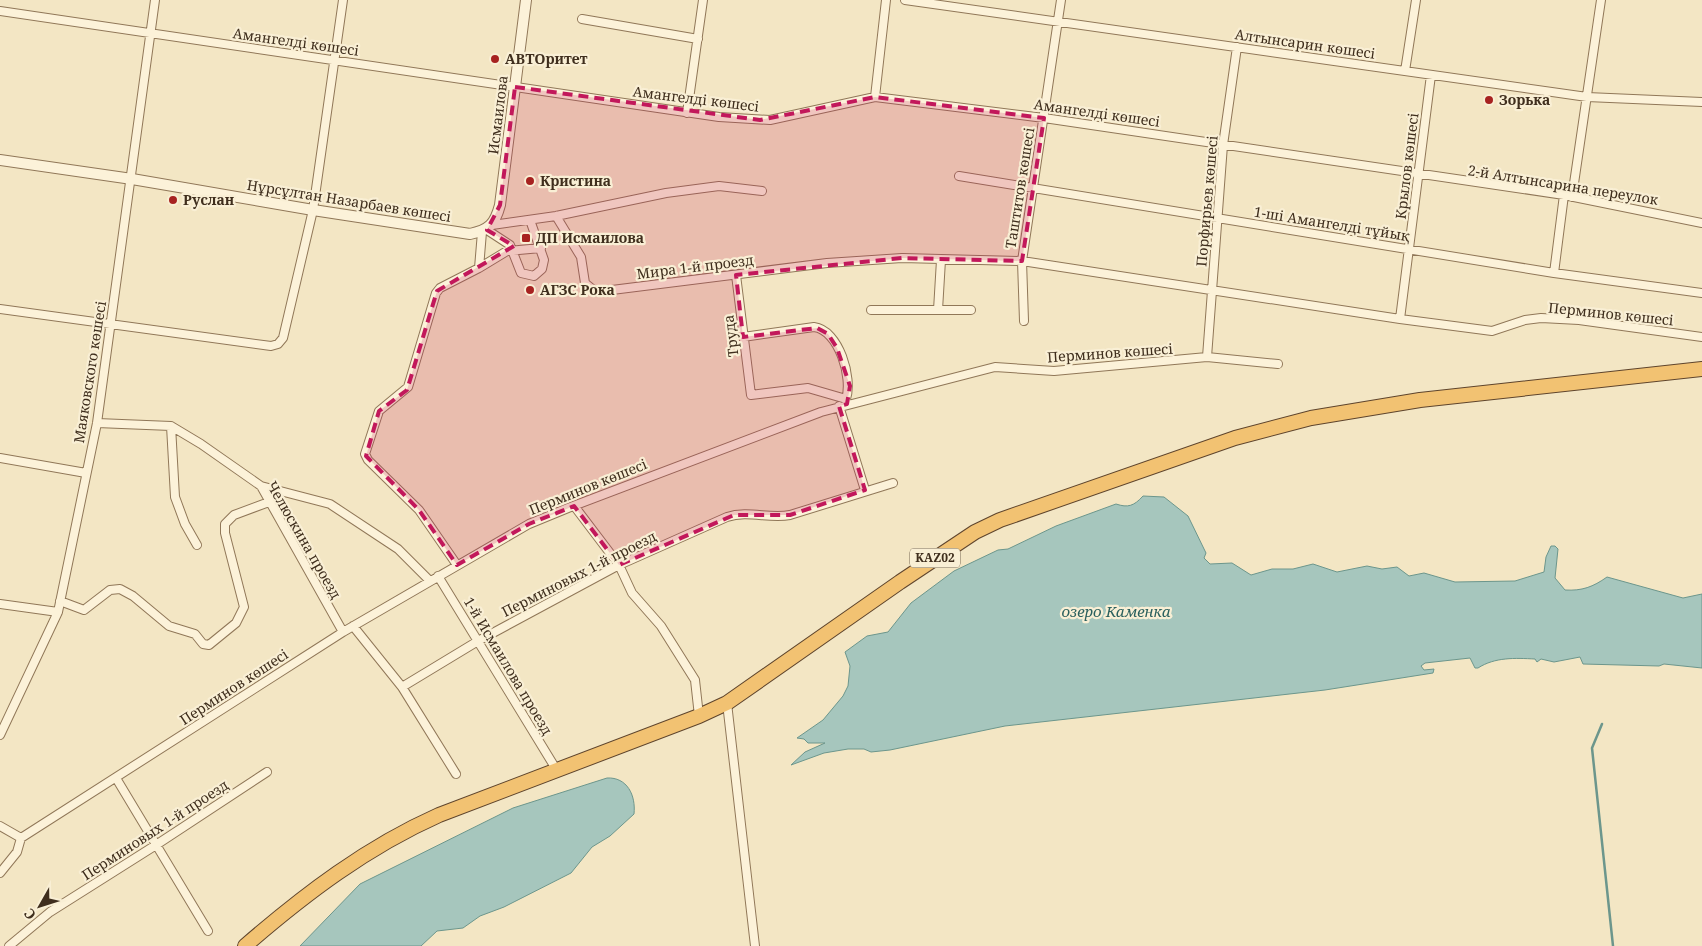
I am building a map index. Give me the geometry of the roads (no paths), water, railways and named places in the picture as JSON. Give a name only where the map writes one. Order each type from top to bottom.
[{"type":"highway","name":"KAZ02","points":[[245,946],[312,891],[385,842],[439,815],[699,716],[727,703],[900,582],[975,532],[1000,520],[1108,480],[1235,438],[1311,418],[1420,400],[1702,369]]},
{"type":"street","name":"Маяковского көшесі","points":[[0,735],[58,612],[96,423],[132,179],[155,0]]},
{"type":"street","points":[[0,308],[271,346],[276,345],[283,338],[313,210],[343,0]]},
{"type":"street","name":"Исмаилова","points":[[487,229],[500,205],[526,0]]},
{"type":"street","points":[[687,113],[704,0]]},
{"type":"street","points":[[875,97],[886,0]]},
{"type":"street","name":"Алтынсарин көшесі","points":[[905,0],[1588,97],[1702,102]]},
{"type":"street","name":"Таштитов көшесі","points":[[1024,321],[1022,261],[1062,0]]},
{"type":"street","points":[[1406,71],[1416,0]]},
{"type":"street","points":[[1572,197],[1601,0]]},
{"type":"street","name":"Амангелді көшесі","points":[[0,11],[687,113],[770,120],[875,97],[1044,118],[1418,175]]},
{"type":"street","points":[[582,19],[698,39]]},
{"type":"street","name":"Порфирьев көшесі","points":[[1207,357],[1223,145],[1237,47]]},
{"type":"street","name":"Крылов көшесі","points":[[1400,319],[1431,75]]},
{"type":"street","name":"Нұрсұлтан Назарбаев көшесі","points":[[0,160],[132,179],[313,210],[470,234],[666,193],[718,186],[762,191]]},
{"type":"street","name":"2-й Алтынсарина переулок","points":[[1418,175],[1564,195],[1702,223]]},
{"type":"street","name":"1-ші Амангелді тұйық","points":[[959,176],[1554,273],[1702,293]]},
{"type":"street","points":[[1554,273],[1564,195]]},
{"type":"street","name":"Мира 1-й проезд","points":[[556,216],[581,257],[584,281],[593,291],[827,263],[902,258],[941,260]]},
{"type":"street","points":[[479,268],[487,229],[506,241],[513,250],[517,269],[529,277],[534,276],[542,269],[544,260],[530,220]]},
{"type":"street","points":[[457,565],[418,510],[366,456],[379,412],[408,387],[436,293],[440,288],[479,268],[501,253],[540,248]]},
{"type":"street","points":[[938,310],[941,260],[1022,261],[1212,290]]},
{"type":"street","name":"Труда","points":[[736,275],[750,395],[808,388],[844,403]]},
{"type":"street","name":"Перминов көшесі","points":[[1212,290],[1492,331],[1525,320],[1579,320],[1702,337]]},
{"type":"street","points":[[871,310],[971,310]]},
{"type":"street","points":[[743,337],[814,328],[823,330],[832,340],[845,364],[850,386],[844,403],[865,490]]},
{"type":"street","name":"Перминов көшесі","points":[[21,838],[343,632],[530,524],[714,451],[844,403],[1000,366],[1046,371],[1207,357],[1278,364]]},
{"type":"street","name":"Челюскина проезд","points":[[96,423],[171,426],[201,444],[261,486],[343,632]]},
{"type":"street","points":[[171,426],[175,497],[185,524],[197,545]]},
{"type":"street","points":[[0,458],[86,473]]},
{"type":"street","name":"Перминовых 1-й проезд","points":[[402,687],[478,641],[619,565],[734,515],[776,517],[790,515],[865,490],[893,483]]},
{"type":"street","points":[[261,486],[332,505],[398,549],[430,581]]},
{"type":"street","points":[[60,602],[84,610],[110,590],[120,590],[133,596],[171,627],[194,634],[203,644],[209,645],[236,624],[244,607],[225,533],[225,524],[234,515],[270,502]]},
{"type":"street","points":[[575,506],[619,565],[632,592],[661,626],[695,680],[699,716]]},
{"type":"street","name":"1-й Исмаилова проезд","points":[[438,576],[556,769]]},
{"type":"street","points":[[0,604],[58,612]]},
{"type":"street","points":[[353,626],[402,687],[456,774]]},
{"type":"street","points":[[727,703],[755,946]]},
{"type":"street","name":"Перминовых 1-й проезд","points":[[10,946],[50,912],[267,772]]},
{"type":"street","points":[[116,778],[208,931]]},
{"type":"street","points":[[0,826],[21,838],[17,852],[0,873]]},
{"type":"water","name":"озеро Каменка","points":[[1143,496],[1164,497],[1188,516],[1206,553],[1204,558],[1210,564],[1232,563],[1251,575],[1272,569],[1293,569],[1313,564],[1337,572],[1367,566],[1382,569],[1397,567],[1409,576],[1424,573],[1455,582],[1515,581],[1544,572],[1546,557],[1551,546],[1555,546],[1558,549],[1555,578],[1565,590],[1587,588],[1607,577],[1683,598],[1702,594],[1702,668],[1664,664],[1659,666],[1583,664],[1580,657],[1554,662],[1541,659],[1537,662],[1535,659],[1505,659],[1475,668],[1470,658],[1425,663],[1421,666],[1424,670],[1434,669],[1433,673],[1325,690],[1005,726],[890,750],[871,752],[864,749],[848,749],[824,753],[791,765],[805,752],[825,743],[808,743],[804,739],[797,738],[823,720],[843,696],[848,686],[850,666],[845,652],[867,636],[888,632],[911,603],[954,571],[998,550],[1008,549],[1056,526],[1116,504],[1131,505]]},
{"type":"water","points":[[607,778],[614,778],[620,781],[629,789],[632,794],[634,814],[610,836],[592,847],[571,873],[504,907],[480,916],[463,928],[437,931],[421,946],[300,946],[360,884],[513,808]]},
{"type":"waterway","points":[[1602,724],[1592,748],[1613,946]]},
{"type":"place","name":"АВТОритет","points":[[495,59]]},
{"type":"place","name":"Зорька","points":[[1489,100]]},
{"type":"place","name":"Кристина","points":[[530,181]]},
{"type":"place","name":"Руслан","points":[[173,200]]},
{"type":"place","name":"ДП Исмаилова","points":[[526,238]]},
{"type":"place","name":"АГЗС Рока","points":[[530,290]]}]
